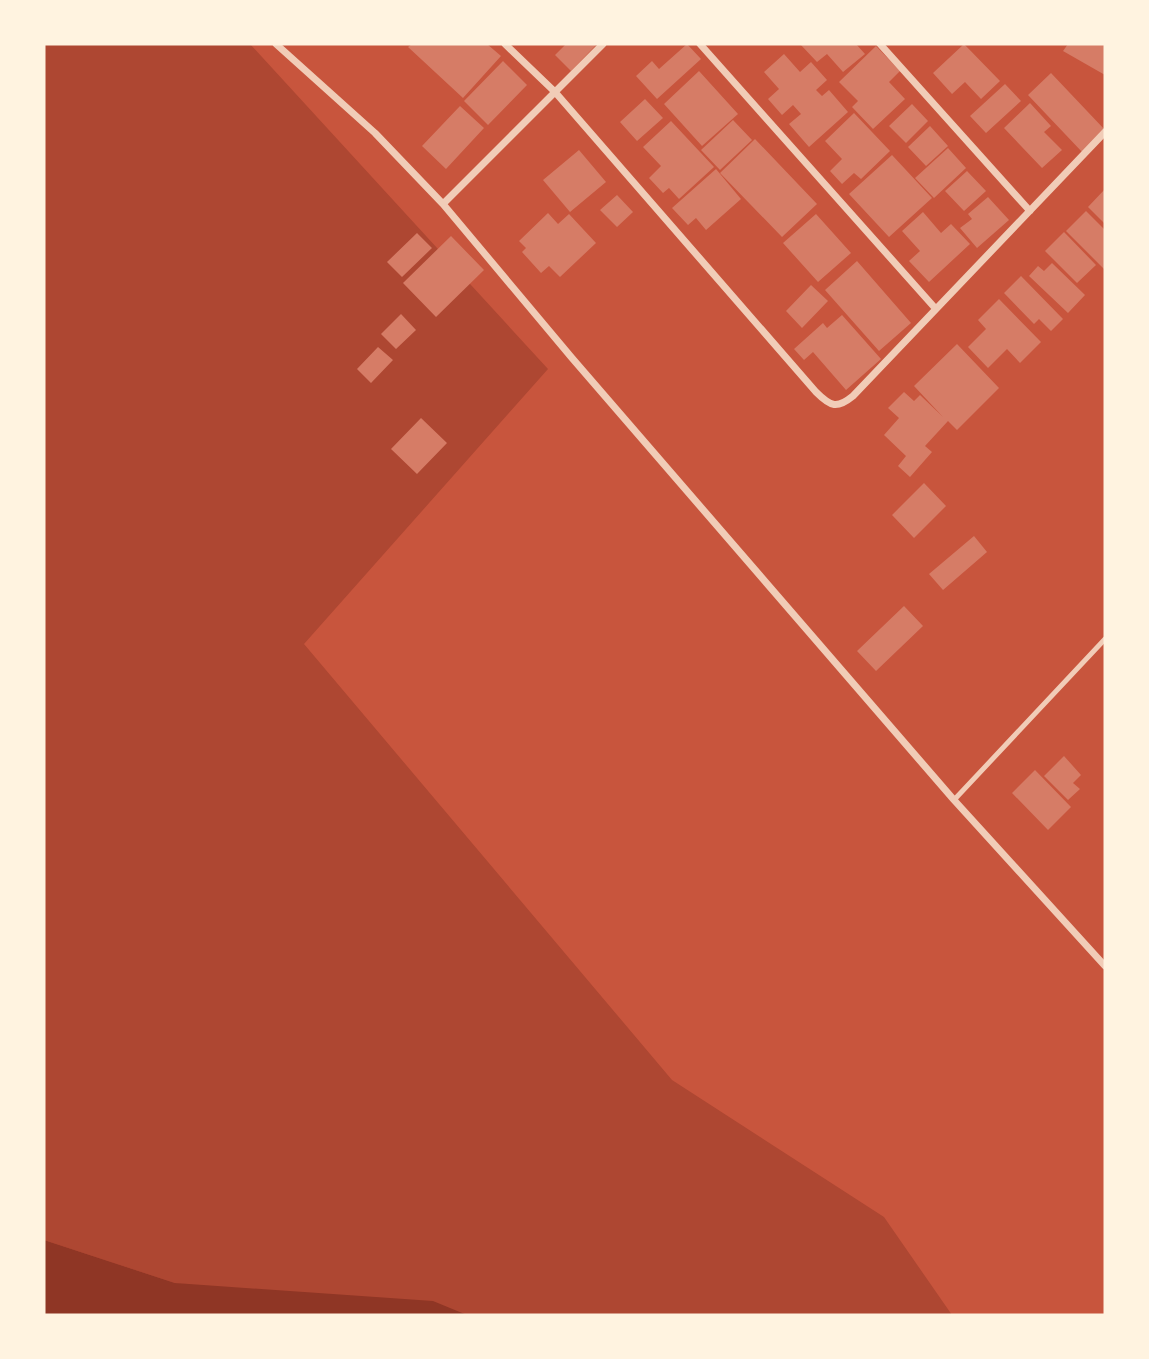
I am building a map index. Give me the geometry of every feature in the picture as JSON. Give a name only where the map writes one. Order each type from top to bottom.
[{"type":"street","points":[[276,44],[375,133],[443,204],[572,358],[954,800],[1105,966]]},
{"type":"street","points":[[505,44],[555,92],[809,384],[828,402],[841,405],[853,396],[1105,132]]},
{"type":"street","points":[[443,204],[603,44]]},
{"type":"street","points":[[700,44],[935,308]]},
{"type":"street","points":[[880,44],[1030,211]]},
{"type":"lane","points":[[954,800],[1105,639]]},
{"type":"shaded area","points":[[44,44],[250,44],[548,369],[304,644],[672,1080],[884,1217],[952,1315],[351,1315],[175,1283],[44,1240]]},
{"type":"shaded area","points":[[44,1240],[175,1283],[433,1301],[467,1315],[44,1315]]},
{"type":"building","points":[[412,44],[487,44],[501,56],[463,98],[408,47]]},
{"type":"building","points":[[566,44],[597,44],[571,71],[555,55]]},
{"type":"building","points":[[687,44],[701,59],[657,99],[636,76],[652,61],[659,69]]},
{"type":"building","points":[[800,44],[856,44],[865,54],[843,72],[827,54],[817,62]]},
{"type":"building","points":[[964,44],[1000,81],[981,99],[965,82],[952,94],[933,73]]},
{"type":"building","points":[[1068,44],[1105,46],[1105,75],[1063,51]]},
{"type":"building","points":[[876,46],[900,71],[889,82],[905,99],[873,129],[852,107],[858,101],[839,82]]},
{"type":"building","points":[[784,54],[800,72],[811,62],[827,80],[816,90],[822,96],[829,90],[848,112],[809,147],[789,124],[801,114],[793,105],[782,115],[768,99],[779,89],[764,72]]},
{"type":"building","points":[[503,61],[527,85],[488,125],[464,101]]},
{"type":"building","points":[[699,71],[738,114],[702,146],[664,104]]},
{"type":"building","points":[[1051,73],[1105,130],[1083,153],[1028,95]]},
{"type":"building","points":[[1005,84],[1021,101],[986,133],[970,116]]},
{"type":"building","points":[[645,99],[663,118],[637,141],[620,122]]},
{"type":"building","points":[[1030,103],[1051,126],[1044,132],[1062,150],[1042,168],[1004,128]]},
{"type":"building","points":[[912,104],[928,121],[906,143],[889,126]]},
{"type":"building","points":[[460,106],[484,128],[446,169],[422,146]]},
{"type":"building","points":[[854,113],[890,151],[861,179],[854,173],[842,184],[830,171],[842,159],[825,141]]},
{"type":"building","points":[[733,120],[752,140],[720,170],[701,150]]},
{"type":"building","points":[[671,121],[714,167],[679,199],[669,188],[663,193],[649,178],[661,166],[643,147]]},
{"type":"building","points":[[930,126],[948,146],[926,166],[908,147]]},
{"type":"building","points":[[755,139],[817,204],[782,237],[720,173]]},
{"type":"building","points":[[948,148],[966,168],[934,198],[915,178]]},
{"type":"building","points":[[579,150],[606,182],[570,212],[543,180]]},
{"type":"building","points":[[892,155],[932,198],[889,237],[849,194]]},
{"type":"building","points":[[716,169],[741,199],[706,230],[696,218],[688,225],[672,208]]},
{"type":"building","points":[[967,171],[986,191],[964,211],[945,191]]},
{"type":"building","points":[[1105,189],[1105,224],[1088,207]]},
{"type":"building","points":[[617,195],[633,212],[617,227],[600,210]]},
{"type":"building","points":[[988,197],[1009,220],[977,248],[960,228],[972,219],[968,214]]},
{"type":"building","points":[[1086,211],[1105,230],[1105,270],[1066,231]]},
{"type":"building","points":[[923,212],[941,233],[951,224],[970,244],[929,282],[909,261],[920,251],[902,231]]},
{"type":"building","points":[[548,213],[558,224],[569,214],[596,243],[560,277],[549,266],[541,273],[522,252],[526,248],[519,241]]},
{"type":"building","points":[[816,214],[851,253],[818,282],[783,243]]},
{"type":"building","points":[[1064,232],[1096,265],[1077,283],[1045,251]]},
{"type":"building","points":[[417,233],[432,248],[402,277],[387,262]]},
{"type":"building","points":[[451,236],[484,270],[436,317],[403,283]]},
{"type":"building","points":[[857,261],[911,323],[879,351],[825,290]]},
{"type":"building","points":[[1052,263],[1085,295],[1068,313],[1029,276],[1038,266],[1044,271]]},
{"type":"building","points":[[1021,276],[1063,319],[1051,331],[1039,319],[1034,324],[1004,293]]},
{"type":"building","points":[[811,285],[828,301],[802,328],[786,311]]},
{"type":"building","points":[[999,299],[1041,342],[1020,363],[1007,349],[988,368],[968,347],[986,329],[978,320]]},
{"type":"building","points":[[401,314],[416,330],[396,349],[381,334]]},
{"type":"building","points":[[842,315],[881,359],[846,390],[813,352],[804,360],[794,349],[823,323],[827,328]]},
{"type":"building","points":[[957,344],[999,388],[957,430],[948,421],[925,446],[932,452],[910,477],[898,466],[906,456],[884,435],[899,418],[888,408],[904,392],[914,401],[920,395],[943,417],[914,386]]},
{"type":"building","points":[[378,347],[393,360],[371,383],[357,369]]},
{"type":"building","points":[[421,418],[447,443],[417,474],[391,449]]},
{"type":"building","points":[[924,483],[946,506],[914,538],[892,515]]},
{"type":"building","points":[[974,536],[987,552],[943,590],[929,574]]},
{"type":"building","points":[[904,606],[923,626],[876,671],[857,651]]},
{"type":"building","points":[[1064,756],[1081,775],[1073,783],[1080,789],[1068,800],[1044,776]]},
{"type":"building","points":[[1035,770],[1071,807],[1048,830],[1012,793]]}]
